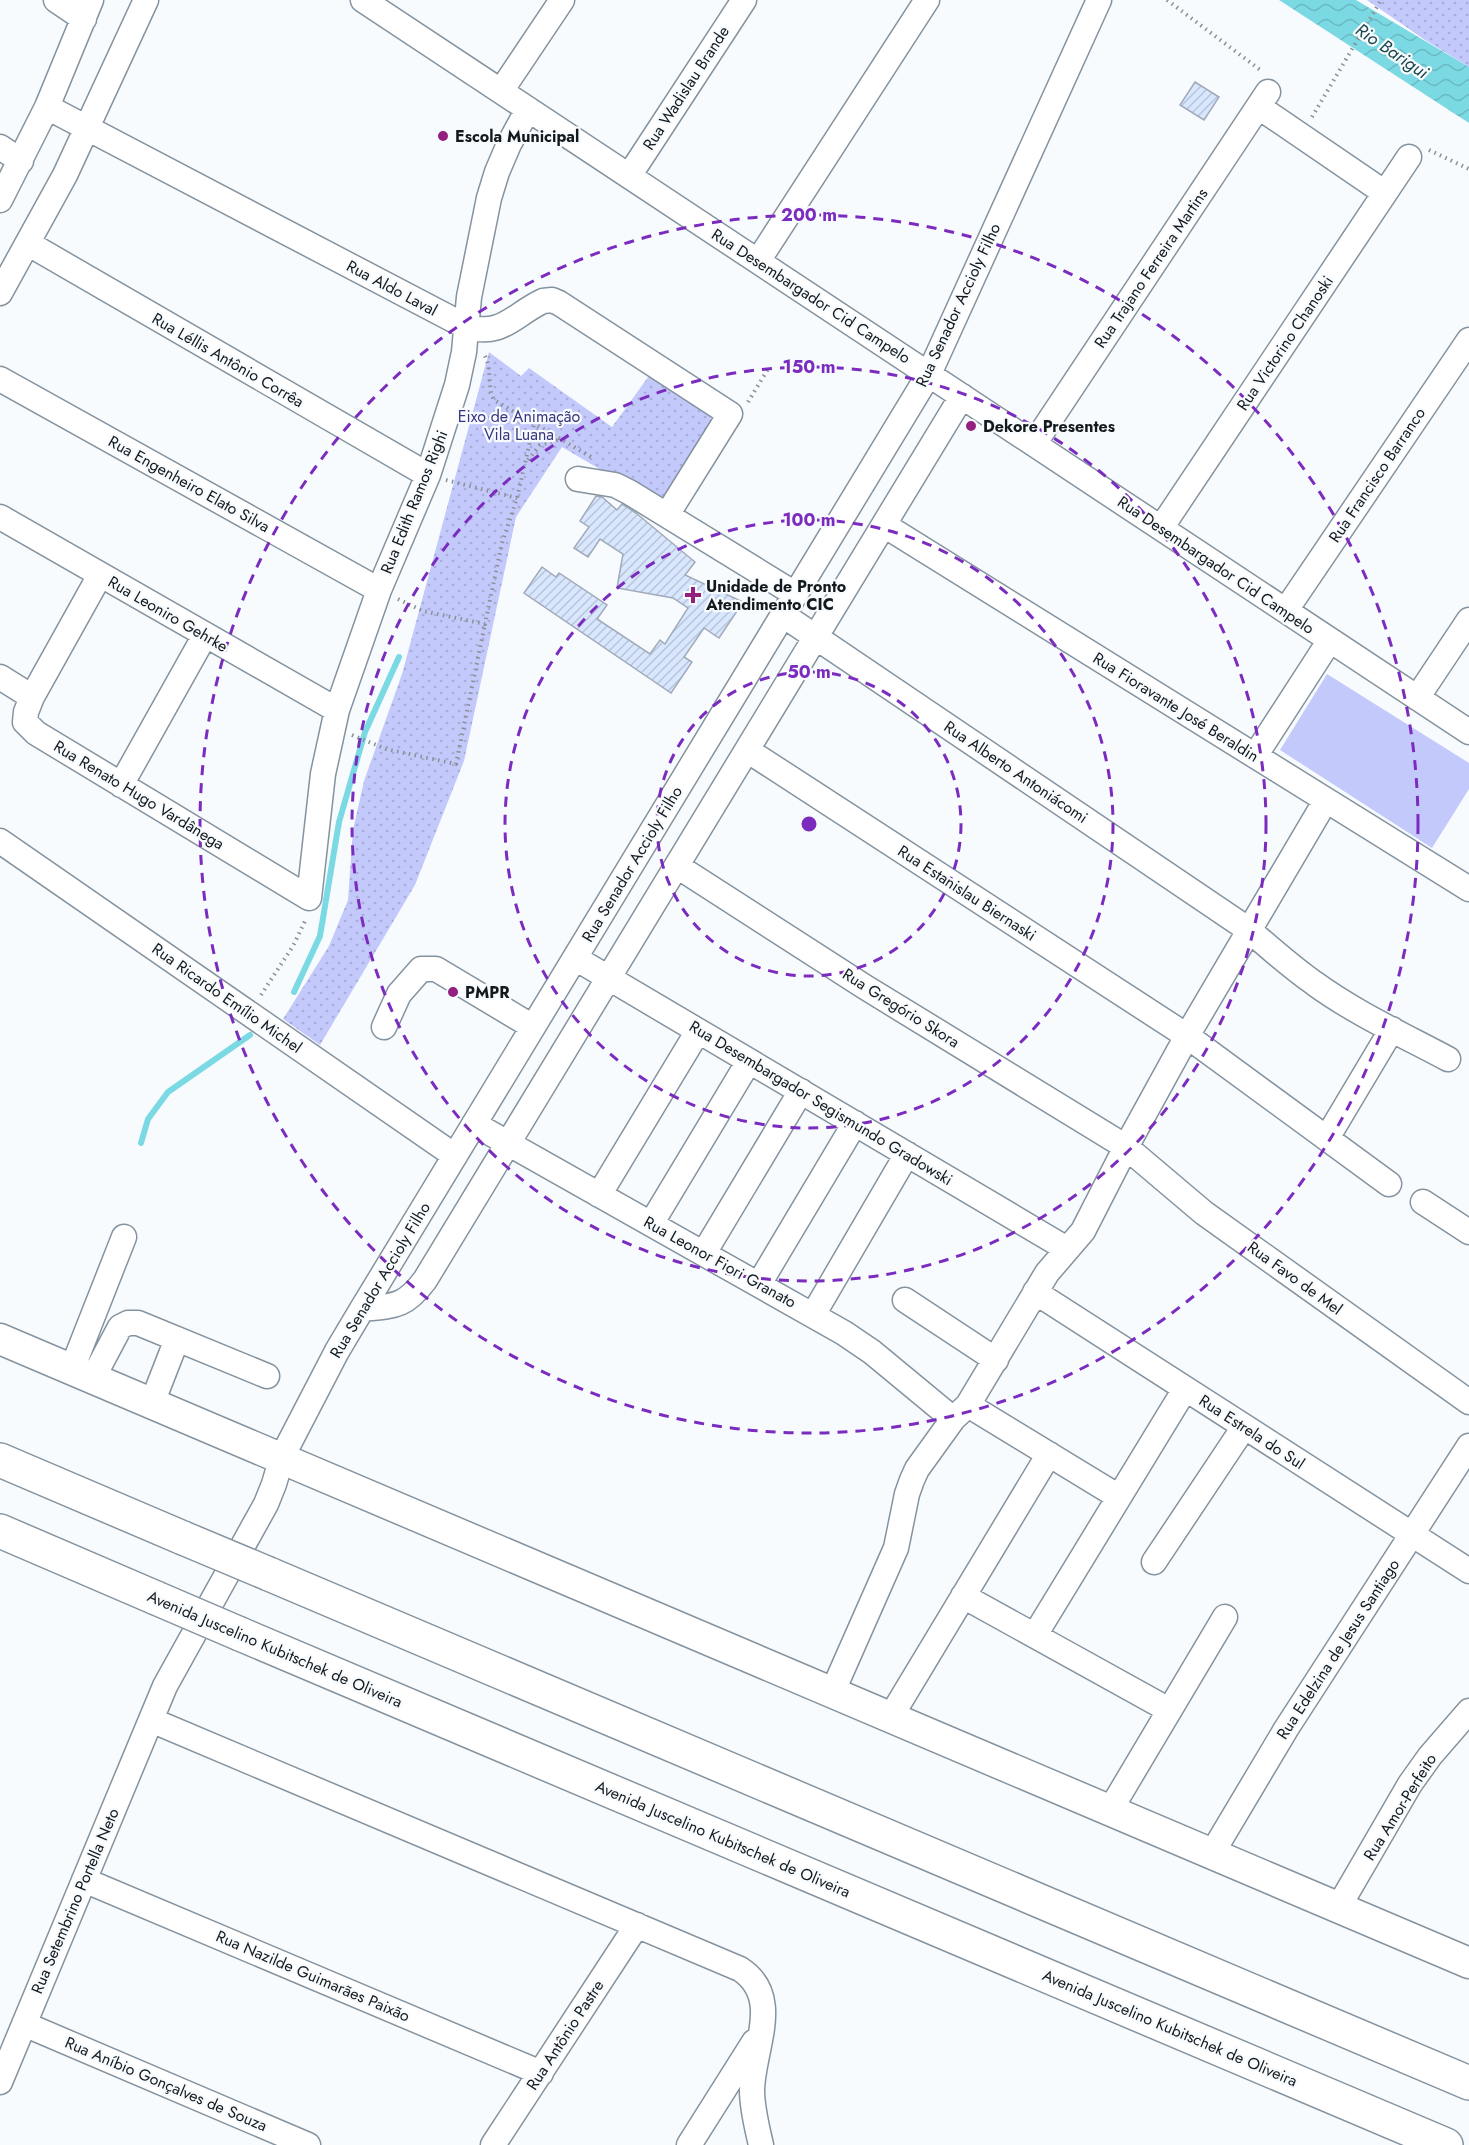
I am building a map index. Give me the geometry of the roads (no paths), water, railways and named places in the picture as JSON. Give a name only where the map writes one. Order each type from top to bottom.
[{"type":"highway","points":[[0,1460],[1469,2084]]},
{"type":"highway","name":"Avenida Juscelino Kubitschek de Oliveira","points":[[0,1531],[1446,2145]]},
{"type":"main road","points":[[0,1339],[1469,1963]]},
{"type":"street","points":[[0,200],[21,161],[88,10],[56,0]]},
{"type":"street","points":[[0,293],[28,244],[87,128],[147,0]]},
{"type":"street","points":[[501,91],[562,0]]},
{"type":"street","name":"Rua Wadislau Brande","points":[[629,176],[744,0]]},
{"type":"street","points":[[758,261],[927,0]]},
{"type":"street","name":"Rua Senador Accioly Filho","points":[[151,1720],[175,1666],[266,1504],[282,1457],[362,1310],[928,374],[1099,0]]},
{"type":"street","name":"Rua Desembargador Cid Campelo","points":[[376,3],[501,91],[1469,732]]},
{"type":"street","name":"Rua Trajano Ferreira Martins","points":[[1034,444],[1265,91],[1301,136],[1385,193]]},
{"type":"street","name":"Rua Aldo Laval","points":[[46,107],[465,326],[488,331],[500,327],[535,305],[552,300],[730,414],[672,507]]},
{"type":"street","name":"Rua Edith Ramos Righi","points":[[309,898],[322,774],[335,719],[379,590],[428,475],[458,386],[471,282],[489,198],[509,144],[528,109]]},
{"type":"street","points":[[0,147],[21,161]]},
{"type":"street","name":"Rua Victorino Chanoski","points":[[1161,528],[1385,193],[1415,152]]},
{"type":"street","name":"Rua Léllis Antônio Corrêa","points":[[28,244],[428,475]]},
{"type":"street","name":"Rua Francisco Barranco","points":[[1286,610],[1469,340]]},
{"type":"street","name":"Rua Engenheiro Elato Silva","points":[[0,379],[379,590]]},
{"type":"street","points":[[362,1310],[390,1307],[405,1302],[425,1280],[962,396]]},
{"type":"street","points":[[578,479],[615,485],[629,492],[795,594]]},
{"type":"street","name":"Rua Leoniro Gehrke","points":[[0,517],[205,635],[335,719]]},
{"type":"street","name":"Rua Fioravante José Beraldin","points":[[884,525],[1469,889]]},
{"type":"street","points":[[0,677],[32,698],[100,575]]},
{"type":"street","name":"Rua Alberto Antoniácomi","points":[[783,615],[1249,930],[1316,985],[1448,1059]]},
{"type":"street","points":[[1417,698],[1469,620]]},
{"type":"street","points":[[121,785],[205,635]]},
{"type":"street","points":[[1255,756],[1330,640]]},
{"type":"street","name":"Rua Renato Hugo Vardânega","points":[[32,698],[26,712],[25,722],[30,728],[309,898]]},
{"type":"street","name":"Rua Estanislau Biernaski","points":[[747,750],[1187,1036],[1389,1184]]},
{"type":"street","points":[[832,1693],[896,1548],[907,1494],[918,1469],[961,1412],[996,1359],[1047,1273],[1083,1231],[1187,1036],[1326,800]]},
{"type":"street","name":"Rua Ricardo Emílio Michel","points":[[0,841],[455,1156]]},
{"type":"street","name":"Rua Gregório Skora","points":[[677,866],[874,992],[1126,1147]]},
{"type":"street","name":"Rua Desembargador Segismundo Gradowski","points":[[575,958],[1068,1249]]},
{"type":"street","points":[[384,1027],[399,994],[421,969],[436,969],[533,1027]]},
{"type":"street","points":[[1327,1138],[1392,1029]]},
{"type":"street","points":[[599,1195],[698,1031]]},
{"type":"street","points":[[651,1224],[749,1061]]},
{"type":"street","points":[[704,1253],[801,1091]]},
{"type":"street","points":[[759,1284],[855,1123]]},
{"type":"street","name":"Rua Leonor Fiori Granato","points":[[474,1124],[813,1315],[866,1347],[961,1412],[1049,1454],[1119,1497]]},
{"type":"street","name":"Rua Favo de Mel","points":[[1126,1147],[1204,1213],[1469,1402]]},
{"type":"street","points":[[813,1315],[907,1154]]},
{"type":"street","points":[[1423,1202],[1469,1232]]},
{"type":"street","points":[[83,1374],[124,1237]]},
{"type":"street","name":"Rua Estrela do Sul","points":[[1035,1292],[1469,1571]]},
{"type":"street","points":[[905,1300],[996,1359]]},
{"type":"street","points":[[83,1374],[120,1327],[128,1323],[138,1323],[267,1376]]},
{"type":"street","points":[[152,1403],[177,1339]]},
{"type":"street","points":[[1035,1635],[1185,1389]]},
{"type":"street","points":[[1154,1562],[1244,1426]]},
{"type":"street","name":"Rua Edelzina de Jesus Santiago","points":[[1211,1855],[1286,1729],[1469,1446]]},
{"type":"street","points":[[890,1718],[1049,1454]]},
{"type":"street","points":[[963,1596],[1169,1710]]},
{"type":"street","points":[[1109,1812],[1225,1617]]},
{"type":"street","name":"Rua Amor-Perfeito","points":[[1338,1908],[1410,1784],[1430,1756],[1461,1734],[1469,1711]]},
{"type":"street","points":[[151,1720],[637,1925],[740,1969],[751,1976],[758,1986],[764,2014],[752,2090],[761,2145]]},
{"type":"street","name":"Rua Setembrino Portella Neto","points":[[0,2082],[151,1720]]},
{"type":"street","name":"Rua Nazilde Guimarães Paixão","points":[[84,1880],[541,2073]]},
{"type":"street","name":"Rua Antônio Pastre","points":[[493,2145],[637,1925]]},
{"type":"street","name":"Rua Aníbio Gonçalves de Souza","points":[[24,2024],[308,2145]]},
{"type":"street","points":[[689,2145],[762,2030]]},
{"type":"water","name":"Rio Barigui","points":[[1279,0],[1356,0],[1469,67],[1469,123]]},
{"type":"waterway","points":[[294,992],[320,936],[339,822],[365,732],[399,657]]},
{"type":"waterway","points":[[141,1143],[148,1119],[168,1092],[250,1035]]},
{"type":"place","name":"Escola Municipal","points":[[443,136]]},
{"type":"place","name":"Dekore Presentes","points":[[971,426]]},
{"type":"place","name":"Unidade de Pronto Atendimento CIC","points":[[693,595]]},
{"type":"place","name":"PMPR","points":[[453,992]]},
{"type":"park label","name":"Eixo de Animação Vila Luana","points":[[519,425]]}]
